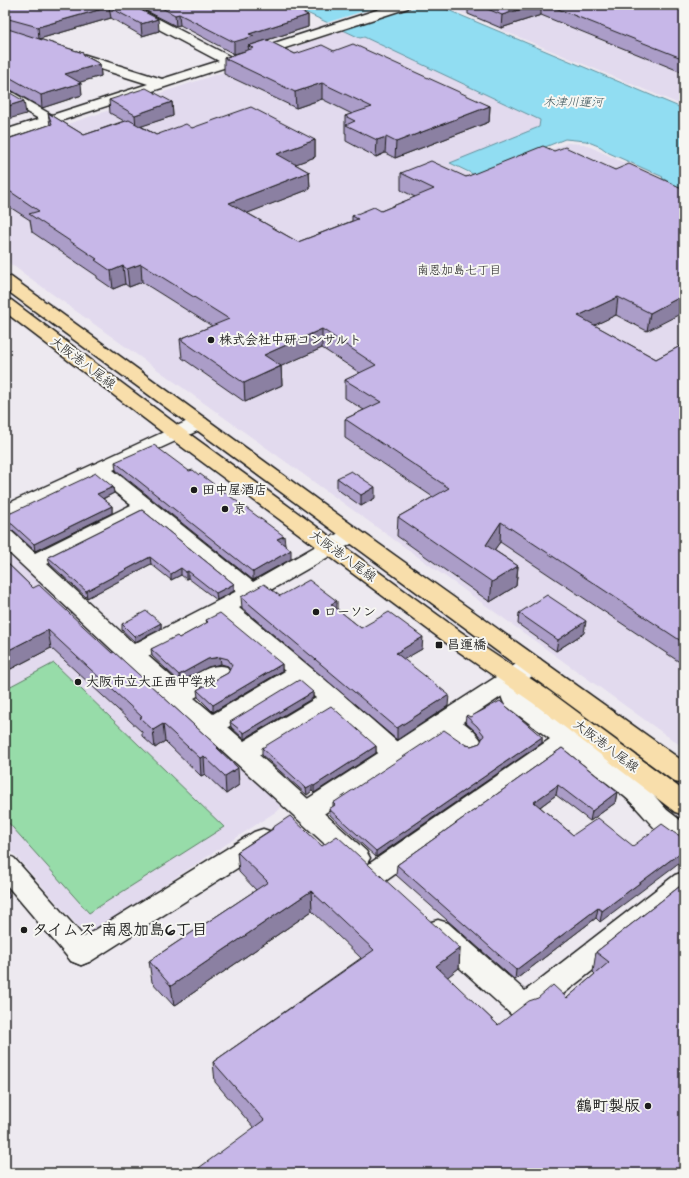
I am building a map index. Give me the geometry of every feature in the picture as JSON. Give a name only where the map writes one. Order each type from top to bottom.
[{"type":"main road","name":"大阪港八尾線","points":[[5,281],[351,535],[523,671],[684,775]]},
{"type":"main road","name":"大阪港八尾線","points":[[5,304],[177,434],[453,637],[523,671],[541,697],[684,805]]},
{"type":"street","points":[[123,5],[231,62]]},
{"type":"street","points":[[5,134],[164,84],[404,5]]},
{"type":"street","points":[[58,51],[164,84]]},
{"type":"street","points":[[5,94],[50,120]]},
{"type":"street","points":[[5,513],[199,424]]},
{"type":"street","points":[[100,470],[252,592]]},
{"type":"street","points":[[32,563],[145,506]]},
{"type":"street","points":[[132,655],[252,592],[351,535]]},
{"type":"street","points":[[5,537],[132,655],[242,754],[291,822],[384,882],[567,740]]},
{"type":"street","points":[[223,607],[333,699],[395,754]]},
{"type":"street","points":[[5,865],[81,953],[291,822],[523,671]]},
{"type":"street","points":[[523,671],[513,699],[634,790],[658,817],[684,837]]},
{"type":"street","points":[[211,726],[301,672]]},
{"type":"street","points":[[178,696],[219,673]]},
{"type":"street","points":[[242,754],[333,699]]},
{"type":"street","points":[[445,722],[470,742]]},
{"type":"street","points":[[423,917],[524,1008],[684,883]]},
{"type":"shaded area","points":[[445,5],[684,5],[684,106],[502,30]]},
{"type":"shaded area","points":[[344,30],[360,38],[364,37],[540,120],[539,127],[450,164],[479,179],[567,143],[584,144],[684,191],[684,748],[5,260],[5,145]]},
{"type":"shaded area","name":"大阪市立大正西中学校","points":[[14,556],[282,803],[280,809],[88,935],[82,931],[5,844],[5,561]]},
{"type":"green space","points":[[54,663],[224,827],[89,913],[5,819],[5,689]]},
{"type":"water","name":"木津川運河","points":[[290,5],[436,5],[684,109],[684,190],[662,178],[663,177],[609,153],[601,147],[586,141],[565,139],[475,175],[450,163],[539,127],[540,120],[364,37],[360,38]]},
{"type":"pier","points":[[383,5],[423,5],[342,30],[326,23]]},
{"type":"building","points":[[5,5],[131,5],[158,19],[141,24],[109,7],[38,27],[5,18]]},
{"type":"building","points":[[156,5],[288,5],[308,15],[249,34],[254,36],[234,42],[179,14],[175,15]]},
{"type":"building","points":[[478,5],[534,5],[502,15]]},
{"type":"building","points":[[548,5],[684,5],[684,59]]},
{"type":"building","points":[[5,28],[83,53],[83,55],[100,64],[65,74],[81,83],[41,95],[9,77],[5,77]]},
{"type":"building","points":[[267,40],[295,54],[322,45],[334,51],[353,44],[490,106],[396,142],[386,137],[377,140],[346,125],[355,121],[345,116],[372,107],[322,83],[295,92],[224,58],[254,48],[248,46]]},
{"type":"building","points":[[146,88],[172,102],[135,115],[109,100]]},
{"type":"building","points":[[5,90],[24,101],[5,107]]},
{"type":"building","points":[[251,107],[315,140],[277,154],[309,172],[229,203],[298,242],[358,219],[352,216],[374,207],[381,211],[434,189],[401,173],[431,161],[466,177],[543,146],[554,151],[565,147],[615,170],[629,164],[684,189],[684,295],[650,313],[618,297],[578,316],[656,359],[684,344],[684,643],[501,522],[486,545],[518,566],[492,582],[398,517],[449,488],[345,419],[381,402],[345,380],[376,365],[322,329],[264,355],[281,366],[244,383],[180,339],[229,319],[141,264],[127,269],[123,266],[111,271],[95,260],[97,259],[29,214],[39,211],[5,188],[5,140],[52,124],[48,113],[84,135],[129,120],[156,135],[186,124],[192,128]]},
{"type":"building","points":[[154,445],[189,471],[193,470],[199,475],[200,474],[284,536],[277,539],[291,550],[253,572],[115,462]]},
{"type":"building","points":[[351,471],[375,487],[361,495],[337,478]]},
{"type":"building","points":[[96,473],[113,487],[97,494],[112,506],[34,544],[12,524],[5,523],[5,513],[11,513]]},
{"type":"building","points":[[142,510],[234,584],[216,593],[188,571],[186,572],[181,568],[171,574],[150,557],[86,591],[48,557]]},
{"type":"building","points":[[5,561],[33,588],[39,585],[112,653],[114,652],[218,747],[217,748],[238,768],[225,776],[204,756],[200,758],[163,724],[153,730],[140,718],[142,717],[48,630],[5,652]]},
{"type":"building","points":[[309,580],[337,601],[331,604],[361,628],[389,612],[423,637],[396,653],[449,695],[397,728],[241,597],[264,584],[280,596]]},
{"type":"building","points":[[547,595],[586,621],[558,640],[519,613]]},
{"type":"building","points":[[146,611],[161,623],[135,637],[122,624]]},
{"type":"building","points":[[220,613],[282,664],[213,705],[197,690],[228,673],[232,665],[228,659],[220,657],[208,659],[179,675],[151,649],[177,636],[179,638],[208,622],[206,620]]},
{"type":"building","points":[[299,680],[313,692],[244,733],[230,722]]},
{"type":"building","points":[[500,701],[542,737],[376,851],[329,809],[335,805],[333,803],[444,730],[466,745],[471,746],[480,743],[484,735],[466,716],[467,715],[470,717]]},
{"type":"building","points":[[331,706],[376,746],[314,786],[312,785],[306,788],[262,748]]},
{"type":"building","points":[[562,748],[617,792],[592,811],[558,785],[534,802],[573,835],[598,818],[633,846],[662,824],[676,834],[684,837],[684,850],[602,911],[598,908],[516,970],[397,865]]},
{"type":"building","points":[[290,816],[322,846],[337,836],[460,948],[436,966],[498,1025],[529,1001],[538,998],[553,985],[567,998],[609,962],[596,952],[684,883],[684,1173],[192,1173],[264,1120],[213,1062],[374,950],[311,891],[171,986],[149,961],[268,882],[237,852],[273,829],[272,828]]},
{"type":"place","name":"株式会社中研コンサルト","points":[[211,340]]},
{"type":"place","name":"田中屋酒店","points":[[194,490]]},
{"type":"place","name":"京","points":[[225,509]]},
{"type":"place","name":"ローソン","points":[[316,612]]},
{"type":"place","name":"昌運橋","points":[[439,645]]},
{"type":"place","name":"大阪市立大正西中学校","points":[[78,682]]},
{"type":"place","name":"タイムズ 南恩加島6丁目","points":[[24,930]]},
{"type":"place","name":"鶴町製版","points":[[648,1106]]},
{"type":"district","name":"南恩加島七丁目","points":[[459,270]]}]
